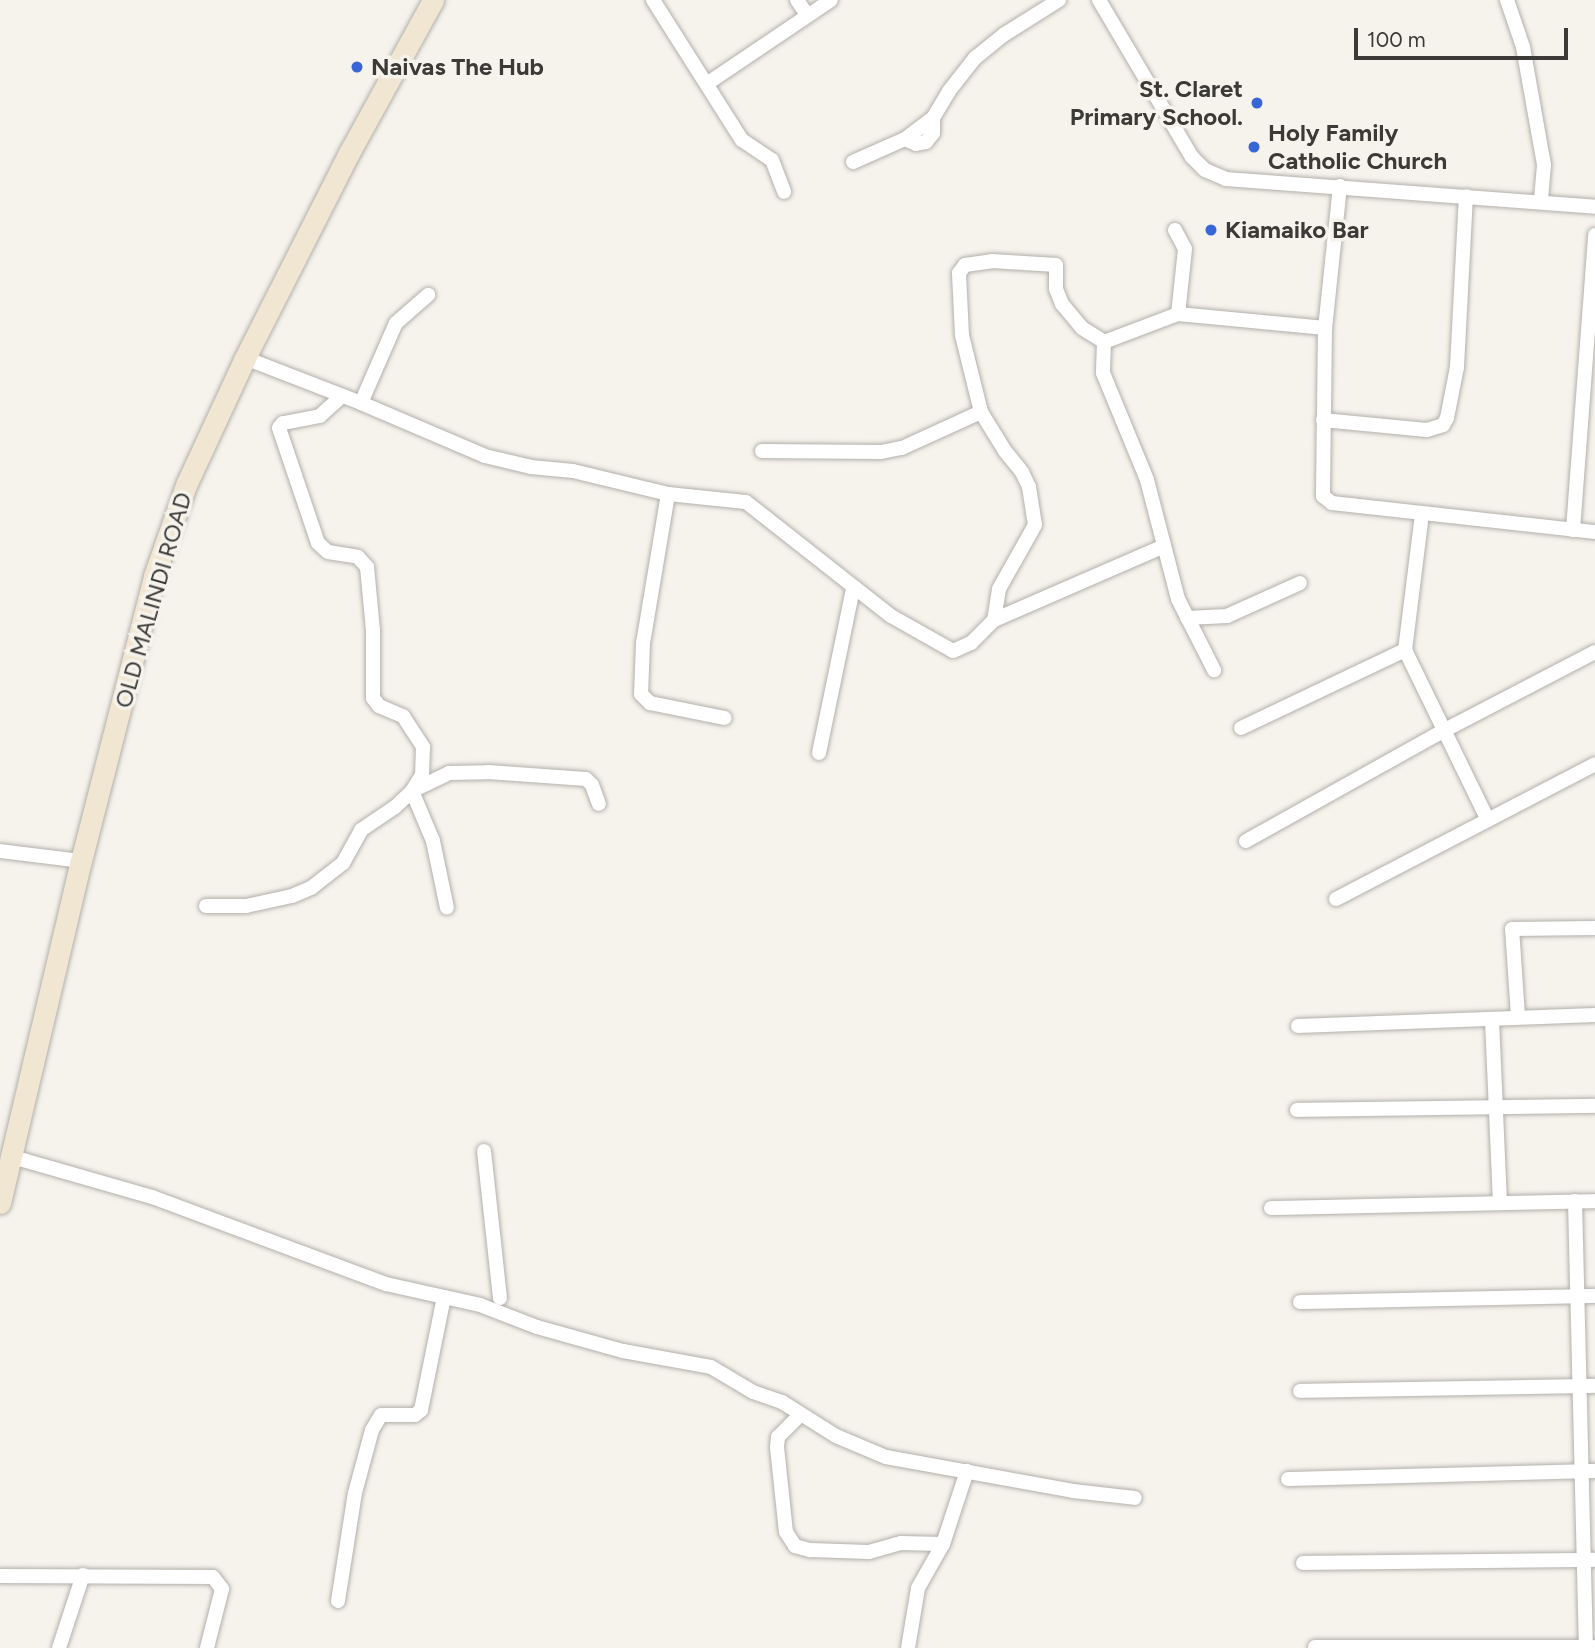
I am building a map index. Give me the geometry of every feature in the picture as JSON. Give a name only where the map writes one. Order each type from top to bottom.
[{"type":"main road","name":"OLD MALINDI ROAD","points":[[0,1203],[81,861],[155,576],[186,485],[245,358],[349,153],[433,0]]},
{"type":"street","points":[[653,0],[742,140],[772,160],[784,192]]},
{"type":"street","points":[[797,0],[807,15]]},
{"type":"street","points":[[708,83],[831,0]]},
{"type":"street","points":[[853,162],[905,139],[933,118],[949,91],[975,58],[1005,34],[1059,0]]},
{"type":"street","points":[[1099,0],[1182,141],[1205,170],[1226,179],[1595,207]]},
{"type":"street","points":[[1507,0],[1523,47],[1544,165],[1541,202]]},
{"type":"street","points":[[1340,186],[1325,328],[1321,492],[1326,500],[1422,514],[1595,532]]},
{"type":"street","points":[[1323,420],[1427,430],[1443,425],[1447,418],[1457,367],[1466,196]]},
{"type":"street","points":[[1175,230],[1185,249],[1178,314]]},
{"type":"street","points":[[1573,530],[1590,375],[1595,235]]},
{"type":"street","points":[[994,620],[999,589],[1035,526],[1029,488],[1022,472],[1004,451],[981,412],[962,335],[959,273],[962,266],[992,261],[1056,265],[1056,289],[1062,304],[1082,328],[1104,342]]},
{"type":"street","points":[[361,403],[396,323],[428,295]]},
{"type":"street","points":[[1104,342],[1178,314],[1325,328]]},
{"type":"street","points":[[1104,342],[1103,373],[1147,480],[1178,599],[1214,670]]},
{"type":"street","points":[[245,358],[361,403],[485,456],[531,467],[573,471],[668,494],[746,502],[853,589],[908,628],[953,650],[971,643],[994,620],[1164,546]]},
{"type":"street","points":[[206,906],[246,906],[292,897],[311,888],[343,863],[361,830],[396,807],[412,791],[422,775],[424,747],[403,716],[379,706],[373,698],[373,630],[367,567],[358,556],[328,552],[318,543],[279,428],[284,423],[320,416],[342,396]]},
{"type":"street","points":[[762,452],[881,452],[902,449],[981,412]]},
{"type":"street","points":[[668,494],[643,643],[641,694],[650,703],[725,718]]},
{"type":"street","points":[[1422,514],[1405,650],[1488,820]]},
{"type":"street","points":[[1187,618],[1227,616],[1300,583]]},
{"type":"street","points":[[820,753],[853,589]]},
{"type":"street","points":[[1241,728],[1405,650]]},
{"type":"street","points":[[1246,841],[1445,730],[1595,652]]},
{"type":"street","points":[[1336,899],[1595,764]]},
{"type":"street","points":[[412,791],[439,776],[464,771],[550,776],[590,781],[599,804]]},
{"type":"street","points":[[412,791],[433,841],[447,908]]},
{"type":"street","points":[[0,850],[81,861]]},
{"type":"street","points":[[1518,1016],[1512,929],[1595,928]]},
{"type":"street","points":[[1298,1026],[1595,1015]]},
{"type":"street","points":[[1492,1020],[1500,1202]]},
{"type":"street","points":[[1297,1110],[1496,1110],[1595,1106]]},
{"type":"street","points":[[484,1151],[500,1298]]},
{"type":"street","points":[[9,1156],[152,1197],[386,1284],[480,1305],[537,1327],[623,1351],[711,1367],[753,1392],[782,1402],[836,1436],[886,1457],[942,1470],[967,1471],[1073,1491],[1135,1498]]},
{"type":"street","points":[[1271,1208],[1595,1200]]},
{"type":"street","points":[[1315,1647],[1589,1647],[1588,1386],[1578,1297],[1575,1201]]},
{"type":"street","points":[[1300,1302],[1595,1296]]},
{"type":"street","points":[[338,1601],[352,1506],[365,1450],[381,1415],[415,1415],[421,1410],[444,1297]]},
{"type":"street","points":[[1300,1391],[1588,1386]]},
{"type":"street","points":[[800,1415],[778,1437],[777,1447],[786,1532],[795,1546],[810,1550],[859,1552],[913,1542],[943,1544]]},
{"type":"street","points":[[908,1648],[918,1588],[943,1544],[967,1471]]},
{"type":"street","points":[[1288,1479],[1589,1471]]},
{"type":"street","points":[[1303,1563],[1590,1560]]},
{"type":"street","points":[[59,1648],[83,1575]]},
{"type":"street","points":[[0,1576],[213,1577],[222,1590],[207,1648]]},
{"type":"place","name":"Naivas The Hub","points":[[357,67]]},
{"type":"place","name":"St. Claret Primary School.","points":[[1257,103]]},
{"type":"place","name":"Holy Family Catholic Church","points":[[1254,147]]},
{"type":"place","name":"Kiamaiko Bar","points":[[1211,230]]}]
